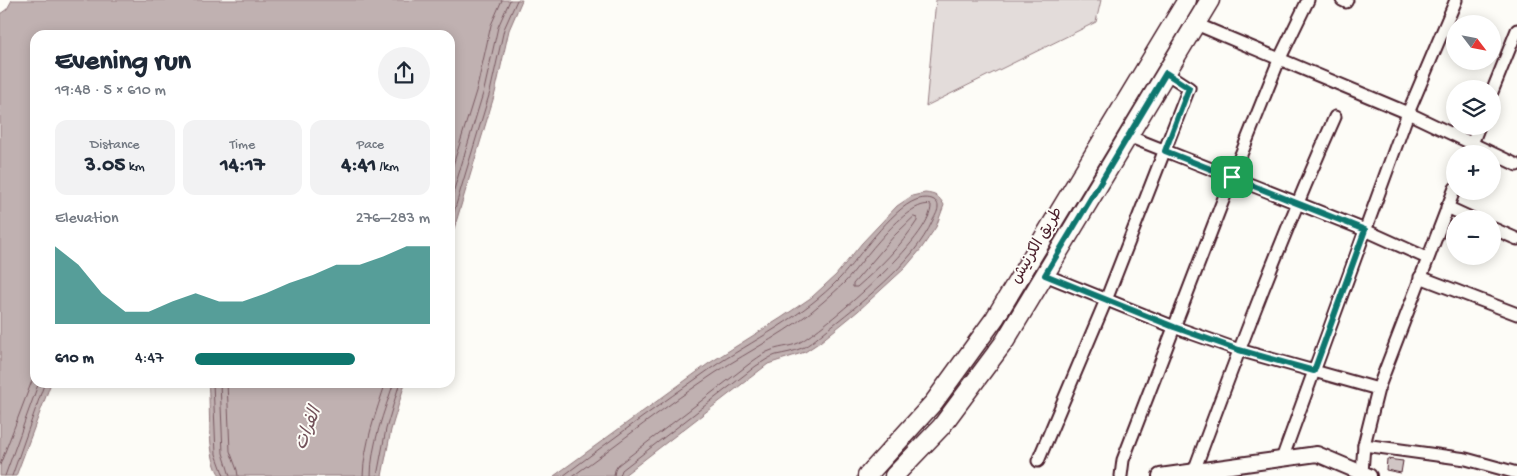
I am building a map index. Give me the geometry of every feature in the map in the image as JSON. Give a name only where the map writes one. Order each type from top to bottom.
[{"type":"main road","name":"طريق الكرنيش","points":[[866,476],[934,402],[995,318],[1187,0]]},
{"type":"main road","name":"طريق الكرنيش","points":[[894,476],[941,427],[1005,341],[1210,0]]},
{"type":"street","points":[[1121,476],[1123,460],[1232,177],[1279,60],[1308,0]]},
{"type":"street","points":[[1342,0],[1346,2],[1347,0]]},
{"type":"street","points":[[1282,459],[1408,113],[1456,0]]},
{"type":"street","points":[[1196,24],[1408,113],[1463,145]]},
{"type":"street","points":[[1498,80],[1514,49],[1517,30]]},
{"type":"street","points":[[1038,461],[1106,300],[1189,88],[1166,73]]},
{"type":"street","points":[[1194,471],[1296,203],[1335,117]]},
{"type":"street","points":[[1128,136],[1365,230],[1427,258]]},
{"type":"street","points":[[1501,160],[1517,165]]},
{"type":"street","points":[[1160,476],[1317,454],[1365,474],[1364,445],[1378,389],[1450,200]]},
{"type":"street","points":[[1447,207],[1454,210]]},
{"type":"street","points":[[1501,232],[1517,239]]},
{"type":"street","points":[[1045,275],[1174,327],[1239,350],[1378,389]]},
{"type":"street","points":[[1420,278],[1517,314]]},
{"type":"street","points":[[1364,445],[1466,459],[1517,473]]},
{"type":"shaded area","points":[[936,0],[1101,0],[1096,22],[926,106]]},
{"type":"water","points":[[12,0],[522,0],[509,30],[495,93],[455,225],[455,30],[30,30],[30,388],[49,388],[16,476],[0,476],[0,14],[7,9]]},
{"type":"water","points":[[925,193],[936,196],[944,205],[936,227],[921,249],[905,268],[858,311],[820,342],[805,352],[768,364],[623,476],[554,476],[708,364],[812,297],[836,275],[862,243],[897,206],[912,196]]},
{"type":"water","name":"الفرات","points":[[209,388],[404,388],[391,430],[382,476],[221,476],[216,469],[211,446]]},
{"type":"building","points":[[1387,459],[1403,461],[1401,473],[1386,470]]},
{"type":"route","points":[[1166,73],[1189,88],[1165,151],[1232,177],[1365,230],[1314,371],[1239,350],[1174,327],[1045,275],[1166,73]]}]
